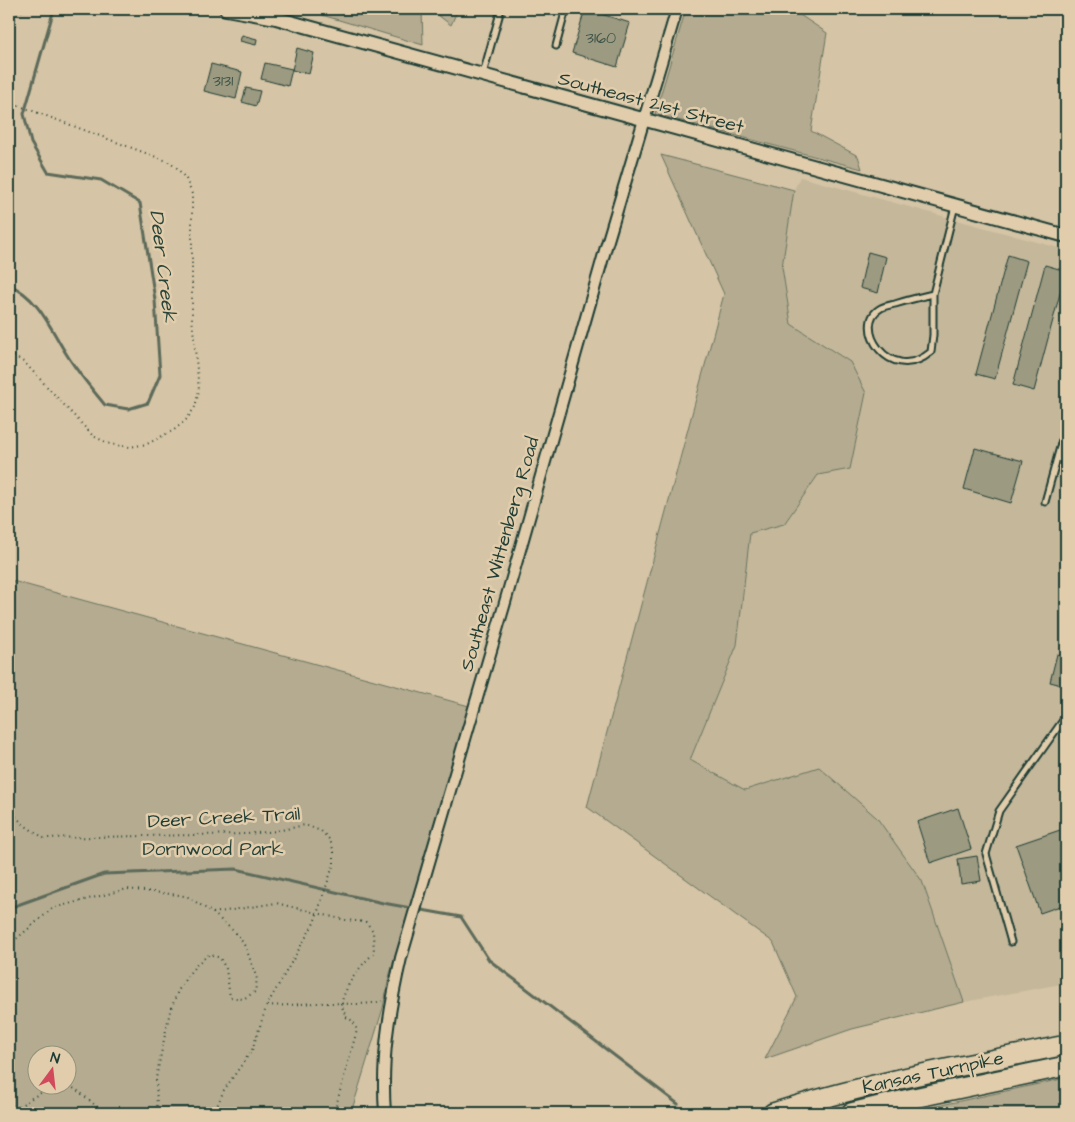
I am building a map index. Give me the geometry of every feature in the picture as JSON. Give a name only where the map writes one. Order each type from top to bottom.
[{"type":"highway","name":"Kansas Turnpike","points":[[772,1113],[811,1101],[931,1072],[1066,1045]]},
{"type":"highway","name":"Kansas Turnpike","points":[[851,1113],[1066,1066]]},
{"type":"street","name":"Southeast 21st Street","points":[[226,9],[276,18],[1066,236]]},
{"type":"street","name":"Southeast Wittenberg Road","points":[[385,1113],[384,1069],[386,1034],[391,999],[412,918],[504,606],[606,247],[677,9]]},
{"type":"lane","points":[[482,76],[501,9]]},
{"type":"lane","points":[[556,46],[566,9]]},
{"type":"lane","points":[[933,294],[880,308],[870,320],[870,337],[884,356],[908,364],[922,360],[931,352],[933,294],[956,205]]},
{"type":"lane","points":[[1045,502],[1066,425]]},
{"type":"lane","points":[[1011,942],[986,854],[999,811],[1066,716]]},
{"type":"path","points":[[9,38],[14,20],[23,9]]},
{"type":"path","points":[[9,102],[167,161],[177,168],[186,179],[192,194],[194,214],[192,318],[199,390],[195,407],[187,419],[163,437],[147,444],[130,447],[110,444],[93,436],[25,363],[9,353]]},
{"type":"path","name":"Deer Creek Trail","points":[[9,803],[11,810],[23,825],[44,838],[247,834],[277,832],[305,825],[321,830],[330,840],[334,852],[334,864],[314,924],[267,1004],[252,1050],[224,1090],[214,1113]]},
{"type":"path","points":[[9,945],[53,908],[127,889],[188,897],[232,927],[246,948],[257,979],[255,992],[243,999],[230,997],[226,969],[220,958],[210,954],[198,963],[178,991],[170,1011],[156,1078],[157,1109],[152,1113]]},
{"type":"path","points":[[213,913],[276,903],[345,920],[366,922],[374,931],[374,953],[351,979],[341,1004],[346,1018],[353,1021],[357,1030],[334,1113]]},
{"type":"path","points":[[267,1004],[282,1007],[326,1003],[374,1003],[391,999]]},
{"type":"path","points":[[11,1113],[32,1098],[54,1086],[72,1088],[108,1113]]},
{"type":"shaded area","points":[[800,177],[1066,250],[1066,983],[964,1002],[922,881],[819,767],[745,790],[690,760],[737,645],[750,533],[784,524],[818,475],[850,469],[850,362],[791,324],[782,267],[794,190]]},
{"type":"green space","points":[[321,9],[422,9],[423,45],[322,15]]},
{"type":"green space","points":[[430,9],[458,9],[451,25]]},
{"type":"green space","points":[[686,9],[791,9],[827,33],[811,131],[858,156],[862,169],[655,114]]},
{"type":"green space","points":[[661,155],[794,190],[782,267],[791,324],[850,362],[866,393],[850,469],[818,475],[784,524],[750,533],[737,645],[690,760],[745,790],[819,767],[877,818],[922,881],[964,1002],[852,1029],[765,1059],[797,997],[773,942],[587,807],[724,294]]},
{"type":"green space","name":"Dornwood Park","points":[[9,580],[469,706],[351,1113],[9,1113]]},
{"type":"green space","points":[[1066,1078],[1066,1113],[905,1113]]},
{"type":"building","points":[[585,9],[630,23],[617,67],[572,53]]},
{"type":"building","points":[[242,35],[257,39],[256,45],[240,41]]},
{"type":"building","points":[[297,48],[314,53],[309,74],[292,70]]},
{"type":"building","points":[[265,63],[292,69],[288,86],[261,79]]},
{"type":"building","points":[[211,64],[242,72],[236,99],[204,91]]},
{"type":"building","points":[[246,88],[260,91],[256,106],[242,102]]},
{"type":"building","points":[[868,252],[886,257],[878,293],[860,288]]},
{"type":"building","points":[[1008,255],[1027,261],[995,379],[976,374]]},
{"type":"building","points":[[1045,265],[1066,271],[1034,391],[1013,385]]},
{"type":"building","points":[[975,448],[1023,461],[1011,503],[964,489]]},
{"type":"building","points":[[1057,654],[1066,657],[1066,686],[1050,682]]},
{"type":"building","points":[[958,808],[971,849],[930,863],[917,822]]},
{"type":"building","points":[[1066,828],[1066,904],[1040,913],[1016,845]]},
{"type":"building","points":[[977,856],[981,881],[961,884],[958,859]]},
{"type":"waterway","name":"Deer Creek","points":[[9,285],[19,290],[36,306],[85,381],[105,405],[128,409],[148,403],[160,375],[155,300],[140,203],[101,180],[48,172],[31,143],[24,114],[54,9]]},
{"type":"waterway","points":[[9,908],[104,874],[236,869],[383,903],[461,917],[489,960],[678,1104]]}]
